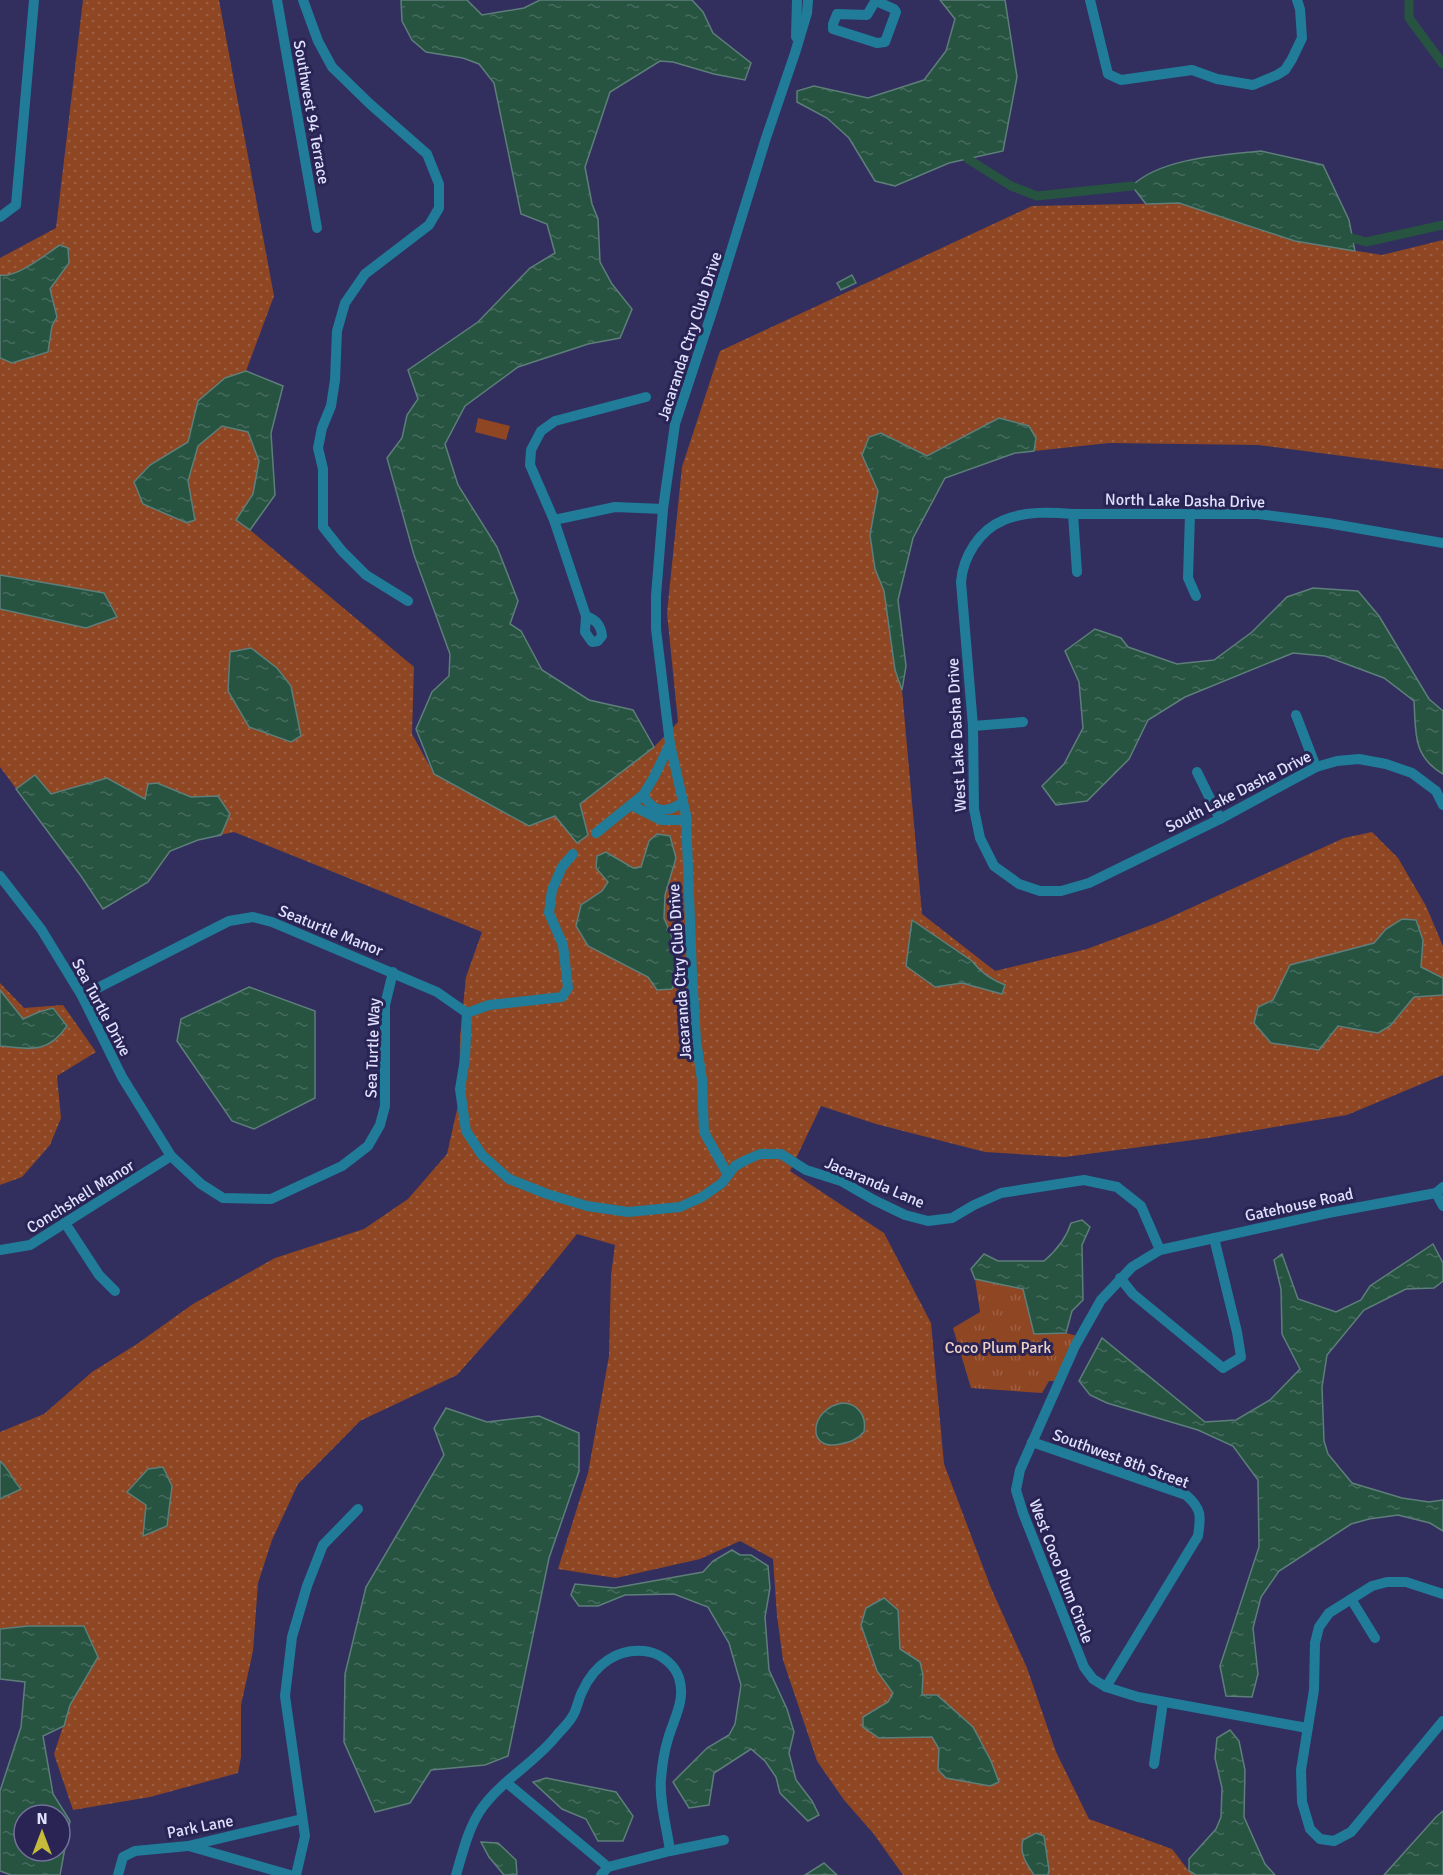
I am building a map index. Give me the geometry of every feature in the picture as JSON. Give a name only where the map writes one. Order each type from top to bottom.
[{"type":"street","points":[[0,217],[16,206],[34,0]]},
{"type":"street","name":"Southwest 94 Terrace","points":[[277,0],[317,228]]},
{"type":"street","points":[[303,0],[318,40],[332,67],[369,104],[427,154],[439,184],[439,208],[429,225],[365,274],[345,303],[337,331],[335,380],[331,406],[322,428],[318,448],[323,469],[323,527],[342,551],[366,574],[408,601]]},
{"type":"street","name":"Jacaranda Ctry Club Drive","points":[[795,53],[796,0]]},
{"type":"street","name":"Jacaranda Ctry Club Drive","points":[[728,1175],[704,1132],[702,1080],[696,1040],[687,820],[670,744],[656,629],[656,596],[663,509],[675,424],[795,53],[807,13],[808,0]]},
{"type":"street","points":[[1090,0],[1108,74],[1121,80],[1192,70],[1217,79],[1252,84],[1277,75],[1285,70],[1292,59],[1302,38],[1300,9],[1297,0]]},
{"type":"street","points":[[876,1],[896,12],[885,42],[877,43],[833,29],[837,14],[867,15],[876,1]]},
{"type":"street","points":[[586,616],[554,520],[530,465],[531,450],[541,431],[555,421],[646,397]]},
{"type":"street","points":[[554,520],[615,507],[663,509]]},
{"type":"street","name":"North Lake Dasha Drive","points":[[961,582],[962,569],[967,555],[976,543],[1003,520],[1049,512],[1258,514],[1443,543]]},
{"type":"street","points":[[1072,514],[1077,572]]},
{"type":"street","points":[[1190,514],[1188,578],[1196,596]]},
{"type":"street","name":"West Lake Dasha Drive","points":[[961,582],[973,726],[974,809],[980,838],[994,866],[1019,884],[1040,891]]},
{"type":"street","points":[[1296,715],[1316,767]]},
{"type":"street","points":[[973,726],[1023,722]]},
{"type":"street","points":[[596,832],[643,795],[670,744]]},
{"type":"street","name":"South Lake Dasha Drive","points":[[1040,891],[1061,891],[1089,883],[1220,819],[1316,767],[1337,761],[1359,759],[1386,764],[1412,773],[1436,791],[1443,804]]},
{"type":"street","points":[[1197,771],[1220,819]]},
{"type":"street","points":[[643,795],[648,804],[664,811],[683,802]]},
{"type":"street","points":[[631,805],[661,820],[687,820]]},
{"type":"street","points":[[467,1013],[489,1005],[562,997],[568,988],[563,945],[549,913],[552,890],[562,867],[573,854]]},
{"type":"street","name":"Sea Turtle Drive","points":[[0,876],[41,929],[82,996],[122,1077],[171,1156],[201,1184],[224,1198],[271,1199],[342,1166],[368,1146],[380,1125]]},
{"type":"street","name":"Seaturtle Manor","points":[[82,996],[229,921],[253,917],[272,922],[438,992],[467,1013]]},
{"type":"street","name":"Sea Turtle Way","points":[[380,1125],[385,1106],[385,1005],[393,972]]},
{"type":"street","name":"Jacaranda Lane","points":[[467,1013],[465,1059],[460,1089],[466,1131],[482,1155],[509,1179],[547,1194],[587,1206],[628,1212],[680,1208],[702,1197],[722,1183],[741,1163],[760,1154],[781,1154],[806,1170],[841,1181],[905,1215],[928,1221],[952,1218],[1000,1193],[1084,1180],[1117,1187],[1142,1206],[1160,1250]]},
{"type":"street","name":"Conchshell Manor","points":[[0,1250],[30,1245],[171,1156]]},
{"type":"street","points":[[1440,1190],[1443,1206]]},
{"type":"street","name":"Gatehouse Road","points":[[1160,1250],[1440,1190]]},
{"type":"street","points":[[66,1223],[99,1275],[116,1291]]},
{"type":"street","points":[[1120,1278],[1133,1294],[1223,1368],[1241,1357],[1214,1238]]},
{"type":"street","name":"West Coco Plum Circle","points":[[1106,1687],[1093,1679],[1083,1666],[1016,1490],[1020,1470],[1032,1442],[1075,1346],[1101,1300],[1132,1267],[1160,1250]]},
{"type":"street","name":"Southwest 8th Street","points":[[1032,1442],[1186,1495],[1197,1505],[1201,1517],[1198,1536],[1106,1687]]},
{"type":"street","points":[[296,1875],[305,1836],[285,1696],[292,1637],[307,1586],[323,1545],[358,1509]]},
{"type":"street","points":[[1443,1593],[1406,1582],[1387,1582],[1372,1586],[1329,1613],[1319,1627],[1315,1643],[1314,1690],[1301,1770],[1302,1802],[1310,1829],[1320,1839],[1334,1841],[1351,1832],[1443,1721]]},
{"type":"street","points":[[1351,1599],[1375,1638]]},
{"type":"street","points":[[456,1875],[471,1827],[483,1806],[542,1753],[562,1730],[573,1716],[582,1691],[594,1671],[611,1656],[631,1651],[660,1654],[679,1677],[681,1694],[679,1712],[668,1737],[661,1782],[670,1851]]},
{"type":"street","points":[[1106,1687],[1138,1697],[1307,1728]]},
{"type":"street","points":[[1154,1764],[1163,1702]]},
{"type":"street","points":[[507,1783],[604,1871],[670,1851],[724,1840]]},
{"type":"street","name":"Park Lane","points":[[118,1875],[123,1857],[135,1851],[188,1846],[302,1819]]},
{"type":"street","points":[[188,1846],[290,1875]]},
{"type":"green space","points":[[83,0],[219,0],[274,296],[246,371],[283,386],[271,433],[275,495],[250,530],[414,667],[412,734],[434,774],[555,816],[588,834],[580,804],[654,747],[678,722],[667,613],[682,467],[720,351],[1032,206],[1179,203],[1295,241],[1382,255],[1443,240],[1443,469],[1258,445],[1109,443],[1015,453],[945,478],[913,538],[898,600],[906,666],[902,690],[922,914],[995,971],[1087,949],[1162,921],[1344,838],[1372,832],[1398,858],[1426,906],[1443,946],[1443,1075],[1347,1115],[1208,1138],[1065,1157],[985,1152],[876,1124],[821,1106],[790,1171],[884,1233],[931,1323],[944,1464],[991,1588],[1027,1668],[1056,1752],[1089,1819],[1172,1849],[1189,1871],[1196,1875],[903,1875],[873,1833],[844,1800],[817,1761],[783,1660],[773,1559],[740,1541],[700,1559],[616,1578],[558,1569],[588,1473],[609,1356],[611,1275],[615,1245],[577,1234],[527,1296],[457,1375],[360,1421],[298,1484],[272,1540],[258,1583],[253,1651],[241,1705],[241,1757],[238,1773],[150,1797],[73,1810],[54,1754],[70,1705],[98,1657],[83,1626],[28,1626],[0,1629],[0,1432],[44,1414],[92,1372],[137,1344],[193,1304],[275,1258],[364,1229],[408,1199],[447,1154],[459,1101],[460,1037],[466,977],[482,932],[234,832],[198,840],[170,851],[148,882],[103,909],[0,767],[0,258],[56,228]]},
{"type":"green space","points":[[478,418],[510,426],[506,440],[475,432]]},
{"type":"green space","points":[[0,983],[24,1008],[63,1005],[96,1052],[57,1076],[61,1118],[50,1145],[22,1177],[0,1185]]},
{"type":"green space","name":"Coco Plum Park","points":[[975,1279],[1023,1289],[1034,1334],[1066,1333],[1077,1336],[1056,1381],[1049,1381],[1042,1393],[971,1388],[953,1328],[980,1312]]},
{"type":"water","points":[[401,0],[467,0],[482,15],[524,8],[540,0],[692,0],[703,12],[713,33],[751,63],[745,80],[673,62],[660,61],[610,92],[585,167],[592,204],[598,219],[600,262],[612,284],[632,309],[620,338],[588,344],[518,367],[465,406],[445,444],[458,485],[497,547],[518,601],[510,624],[521,631],[542,670],[589,700],[633,710],[654,747],[580,804],[588,835],[577,843],[555,816],[529,826],[434,774],[416,729],[432,692],[449,676],[450,654],[414,555],[387,458],[402,438],[407,415],[418,399],[408,370],[478,322],[530,268],[555,253],[547,224],[521,214],[494,83],[479,64],[463,58],[426,52],[412,40],[402,21]]},
{"type":"water","points":[[940,0],[1005,0],[1017,77],[1003,151],[949,163],[895,186],[875,181],[849,138],[827,118],[797,102],[797,91],[814,86],[868,98],[924,80],[946,51],[955,19]]},
{"type":"water","points":[[1261,151],[1323,165],[1349,220],[1355,251],[1295,241],[1179,203],[1146,204],[1132,186],[1159,169],[1175,164],[1211,156]]},
{"type":"water","points":[[60,245],[68,248],[69,263],[50,289],[57,317],[52,326],[48,352],[12,363],[0,358],[0,275],[22,270]]},
{"type":"water","points":[[852,275],[856,283],[841,290],[837,283]]},
{"type":"water","points":[[246,371],[283,386],[271,433],[275,495],[250,530],[236,520],[253,494],[259,461],[248,432],[222,426],[198,446],[188,481],[195,520],[187,523],[143,504],[134,482],[150,465],[188,442],[198,401],[225,378]]},
{"type":"water","points":[[999,418],[1029,426],[1036,438],[1034,451],[1015,453],[945,478],[913,538],[898,600],[906,666],[902,690],[895,670],[884,591],[875,569],[870,535],[878,491],[862,455],[869,437],[881,433],[927,456]]},
{"type":"water","points":[[0,575],[104,593],[117,617],[86,628],[0,609]]},
{"type":"water","points":[[1313,588],[1358,591],[1379,616],[1429,699],[1443,711],[1443,774],[1433,767],[1421,751],[1416,733],[1414,701],[1384,678],[1325,656],[1293,653],[1185,697],[1148,720],[1129,759],[1087,801],[1056,805],[1042,786],[1064,764],[1083,728],[1079,682],[1065,651],[1095,629],[1121,638],[1128,647],[1177,664],[1214,660],[1252,632],[1287,597]]},
{"type":"water","points":[[251,648],[277,668],[291,686],[301,736],[291,742],[249,727],[228,691],[230,652]]},
{"type":"water","points":[[35,775],[51,794],[107,778],[145,799],[148,784],[157,783],[191,797],[218,796],[230,814],[221,835],[198,840],[170,851],[148,882],[103,909],[16,789]]},
{"type":"water","points":[[657,834],[670,836],[676,858],[665,895],[664,918],[678,951],[679,967],[672,989],[657,990],[648,977],[588,946],[576,926],[581,905],[602,891],[608,882],[596,868],[597,856],[606,852],[633,868],[641,867],[649,841]]},
{"type":"water","points":[[1402,919],[1416,920],[1423,940],[1421,967],[1443,978],[1443,995],[1414,997],[1390,1026],[1378,1033],[1338,1026],[1319,1050],[1271,1043],[1254,1023],[1258,1007],[1273,1000],[1290,965],[1374,943],[1386,929]]},
{"type":"water","points":[[912,920],[972,961],[987,976],[1005,985],[1002,994],[962,983],[935,987],[906,966]]},
{"type":"water","points":[[249,987],[315,1011],[315,1098],[254,1129],[232,1121],[177,1041],[181,1019]]},
{"type":"water","points":[[0,990],[23,1019],[53,1008],[67,1026],[53,1041],[38,1048],[0,1046]]},
{"type":"water","points":[[1082,1220],[1090,1227],[1082,1245],[1083,1300],[1072,1311],[1066,1333],[1034,1334],[1023,1289],[975,1279],[971,1269],[984,1254],[998,1261],[1044,1261],[1060,1244],[1071,1223]]},
{"type":"water","points":[[1433,1244],[1443,1263],[1443,1281],[1434,1288],[1406,1289],[1364,1310],[1327,1355],[1322,1387],[1324,1441],[1328,1454],[1352,1483],[1402,1498],[1429,1502],[1443,1500],[1443,1531],[1430,1523],[1398,1515],[1369,1519],[1351,1524],[1279,1571],[1261,1597],[1253,1628],[1258,1674],[1252,1697],[1226,1696],[1220,1666],[1259,1547],[1258,1480],[1233,1446],[1198,1430],[1107,1403],[1090,1395],[1079,1381],[1102,1338],[1205,1422],[1236,1420],[1270,1400],[1300,1369],[1282,1334],[1281,1289],[1274,1260],[1282,1254],[1298,1299],[1336,1312],[1361,1300],[1370,1286]]},
{"type":"water","points":[[842,1403],[857,1408],[863,1416],[864,1432],[856,1439],[844,1443],[829,1445],[821,1442],[816,1429],[818,1421],[831,1407]]},
{"type":"water","points":[[446,1408],[487,1422],[539,1416],[579,1433],[579,1471],[549,1558],[508,1756],[485,1765],[431,1770],[410,1803],[375,1812],[344,1742],[345,1674],[366,1587],[444,1455],[434,1428]]},
{"type":"water","points":[[0,1461],[21,1489],[0,1499]]},
{"type":"water","points":[[163,1467],[172,1486],[167,1526],[143,1536],[146,1505],[127,1492],[148,1469]]},
{"type":"water","points":[[732,1550],[740,1555],[751,1555],[768,1566],[770,1588],[765,1617],[769,1670],[787,1709],[794,1732],[789,1753],[796,1780],[812,1801],[819,1815],[808,1821],[780,1793],[776,1777],[765,1761],[751,1749],[714,1773],[709,1805],[689,1808],[673,1782],[707,1748],[729,1735],[735,1724],[741,1685],[729,1643],[708,1607],[674,1594],[625,1595],[598,1606],[579,1606],[571,1595],[575,1584],[614,1588],[703,1572],[713,1561]]},
{"type":"water","points":[[884,1598],[898,1610],[900,1649],[920,1662],[923,1675],[922,1695],[937,1695],[973,1727],[999,1782],[990,1786],[946,1778],[938,1770],[939,1749],[932,1737],[879,1738],[863,1727],[863,1717],[888,1702],[893,1693],[877,1671],[861,1625],[866,1608]]},
{"type":"water","points":[[28,1626],[84,1626],[98,1657],[70,1705],[64,1726],[43,1736],[53,1794],[59,1803],[12,1803],[12,1863],[62,1863],[60,1875],[11,1875],[0,1871],[0,1791],[21,1727],[25,1682],[0,1679],[0,1629]]},
{"type":"water","points":[[1230,1730],[1239,1741],[1245,1770],[1244,1817],[1265,1864],[1275,1875],[1196,1875],[1189,1871],[1189,1859],[1216,1829],[1221,1817],[1222,1788],[1215,1758],[1217,1738]]},
{"type":"water","points":[[546,1778],[616,1792],[633,1816],[623,1841],[598,1841],[586,1819],[562,1809],[533,1782]]},
{"type":"water","points":[[1443,1811],[1443,1875],[1384,1875],[1436,1817]]},
{"type":"water","points":[[1036,1833],[1044,1836],[1048,1875],[1034,1875],[1023,1854],[1023,1840]]},
{"type":"water","points":[[481,1842],[498,1843],[516,1860],[517,1875],[504,1875],[489,1857]]},
{"type":"water","points":[[824,1863],[837,1875],[805,1875]]},
{"type":"waterway","points":[[1409,0],[1409,18],[1443,64]]},
{"type":"waterway","points":[[968,159],[1011,186],[1037,196],[1132,186]]},
{"type":"waterway","points":[[1352,238],[1366,242],[1443,225]]}]
